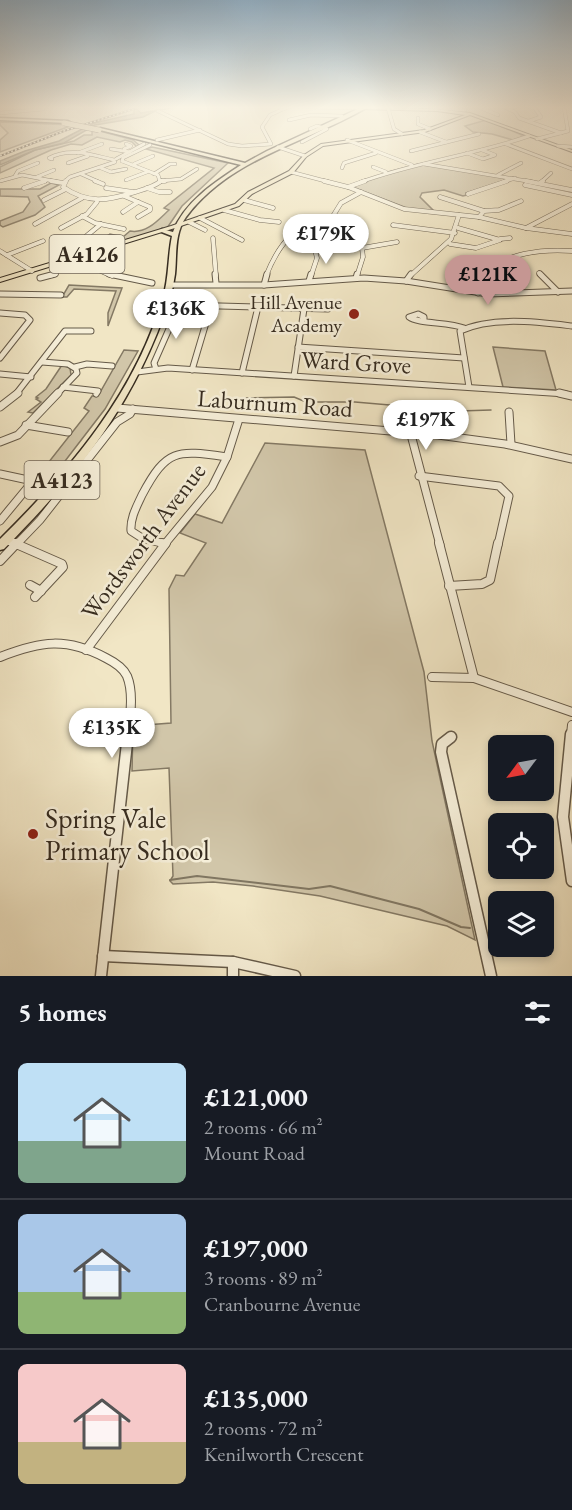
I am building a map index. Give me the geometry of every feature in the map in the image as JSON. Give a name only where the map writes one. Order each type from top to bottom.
[{"type":"highway","points":[[194,153],[241,163]]},
{"type":"highway","points":[[197,153],[241,163]]},
{"type":"highway","name":"A4123","points":[[6,543],[113,407],[134,371],[165,302],[171,229],[189,206],[241,163],[258,153]]},
{"type":"highway","name":"A4123","points":[[171,229],[188,220],[202,198],[241,163],[261,153]]},
{"type":"highway","points":[[218,157],[239,158],[252,155]]},
{"type":"highway","name":"A4123","points":[[134,371],[167,285]]},
{"type":"main road","points":[[188,220],[224,210],[244,200],[250,193],[291,172],[310,153]]},
{"type":"main road","name":"A4126","points":[[0,280],[171,229]]},
{"type":"street","points":[[48,159],[64,153]]},
{"type":"street","points":[[78,153],[134,165],[161,178],[161,181]]},
{"type":"street","points":[[118,160],[129,153]]},
{"type":"street","points":[[23,186],[45,181],[63,183],[70,177],[101,168],[132,153]]},
{"type":"street","points":[[295,153],[305,156]]},
{"type":"street","points":[[342,168],[344,163],[374,153]]},
{"type":"street","points":[[378,153],[412,165]]},
{"type":"street","points":[[348,187],[386,172],[467,153],[483,159],[495,155],[489,153]]},
{"type":"street","points":[[529,153],[572,169]]},
{"type":"street","points":[[68,162],[79,161],[88,156]]},
{"type":"street","points":[[134,165],[150,157]]},
{"type":"street","points":[[15,176],[18,171],[38,163]]},
{"type":"street","points":[[154,174],[173,163]]},
{"type":"street","points":[[422,163],[572,190]]},
{"type":"street","points":[[498,175],[521,163]]},
{"type":"street","points":[[373,167],[386,172]]},
{"type":"street","points":[[101,168],[109,172],[122,169]]},
{"type":"street","points":[[37,177],[50,171]]},
{"type":"street","points":[[63,183],[66,189],[82,198],[97,202],[124,196],[161,181],[178,180],[198,171]]},
{"type":"street","points":[[126,180],[137,179],[147,172]]},
{"type":"street","points":[[291,172],[348,187],[404,209],[479,217],[526,228],[572,234]]},
{"type":"street","points":[[80,173],[105,185],[133,192]]},
{"type":"street","points":[[540,183],[551,173]]},
{"type":"street","points":[[0,181],[15,176],[37,177],[45,181]]},
{"type":"street","points":[[468,194],[510,182],[515,178]]},
{"type":"street","points":[[510,182],[572,195]]},
{"type":"street","points":[[105,185],[120,183]]},
{"type":"street","points":[[147,188],[167,193]]},
{"type":"street","points":[[45,198],[66,189]]},
{"type":"street","points":[[356,278],[363,257],[362,248],[340,230],[334,220],[336,207],[345,199],[361,192]]},
{"type":"street","points":[[124,196],[150,208],[146,215],[138,217]]},
{"type":"street","points":[[440,196],[484,211],[499,210],[521,201]]},
{"type":"street","points":[[35,224],[82,198]]},
{"type":"street","points":[[244,200],[273,208]]},
{"type":"street","points":[[56,227],[64,229],[93,210],[97,202]]},
{"type":"street","points":[[122,212],[138,202]]},
{"type":"street","points":[[526,228],[572,204]]},
{"type":"street","points":[[563,208],[572,211]]},
{"type":"street","points":[[224,210],[260,220],[279,222]]},
{"type":"street","points":[[479,217],[484,211]]},
{"type":"street","points":[[406,281],[418,267],[450,244],[456,231],[459,215]]},
{"type":"street","points":[[82,216],[101,224],[121,227]]},
{"type":"street","points":[[200,218],[242,240]]},
{"type":"street","points":[[188,220],[204,230]]},
{"type":"street","points":[[264,285],[269,266],[296,230],[309,222],[334,220]]},
{"type":"street","points":[[85,236],[101,224]]},
{"type":"street","points":[[393,225],[456,231],[500,239]]},
{"type":"street","points":[[213,238],[216,283]]},
{"type":"street","points":[[450,244],[476,248],[500,239],[510,238]]},
{"type":"street","points":[[7,255],[43,242]]},
{"type":"street","points":[[362,248],[398,242]]},
{"type":"street","points":[[309,281],[317,258],[314,246]]},
{"type":"street","points":[[478,293],[482,280],[488,272],[505,261],[549,250],[572,251]]},
{"type":"street","points":[[0,251],[32,271]]},
{"type":"street","points":[[71,258],[112,276],[150,281]]},
{"type":"street","points":[[473,267],[488,272]]},
{"type":"street","points":[[39,269],[46,276]]},
{"type":"street","points":[[539,273],[558,292]]},
{"type":"street","points":[[40,278],[56,274]]},
{"type":"street","points":[[167,285],[216,283],[264,285],[356,278],[406,281],[478,293],[506,295],[572,291]]},
{"type":"street","points":[[0,294],[61,295]]},
{"type":"street","points":[[165,302],[211,306],[328,309]]},
{"type":"street","points":[[156,369],[154,363],[180,304]]},
{"type":"street","points":[[192,370],[211,306]]},
{"type":"street","points":[[242,373],[258,307]]},
{"type":"street","points":[[294,376],[304,309]]},
{"type":"street","points":[[0,313],[25,315],[30,320],[0,358]]},
{"type":"street","points":[[424,320],[454,324],[464,328],[549,323],[572,326]]},
{"type":"street","points":[[464,328],[460,331],[469,387]]},
{"type":"street","points":[[0,407],[17,394],[64,331],[91,331]]},
{"type":"street","points":[[298,347],[464,358]]},
{"type":"street","points":[[42,362],[75,367],[87,364],[112,366]]},
{"type":"street","points":[[0,442],[18,435],[76,373],[75,367]]},
{"type":"street","name":"Ward Grove","points":[[134,371],[192,370],[571,393]]},
{"type":"street","points":[[0,374],[31,377]]},
{"type":"street","points":[[63,387],[98,391],[96,395]]},
{"type":"street","name":"Laburnum Road","points":[[113,407],[239,420],[410,431],[511,444],[572,459]]},
{"type":"street","points":[[0,561],[6,543],[40,520],[117,422],[130,414],[133,409]]},
{"type":"street","points":[[509,412],[511,444]]},
{"type":"street","name":"Wordsworth Avenue","points":[[86,650],[165,544],[212,487],[227,457],[239,420]]},
{"type":"street","points":[[26,425],[68,432]]},
{"type":"street","points":[[410,431],[419,476],[474,678]]},
{"type":"street","points":[[165,544],[137,536],[131,532],[129,527],[133,514],[163,462],[177,454],[186,453],[227,457]]},
{"type":"street","points":[[0,474],[53,485]]},
{"type":"street","points":[[419,476],[499,486],[509,495],[489,580],[482,585],[449,586]]},
{"type":"street","points":[[0,521],[33,481]]},
{"type":"street","points":[[6,543],[62,564],[63,567],[38,594],[30,585]]},
{"type":"street","points":[[0,657],[56,641],[70,643],[115,663],[124,670],[129,682],[129,731],[101,976]]},
{"type":"street","points":[[432,677],[474,678],[572,712]]},
{"type":"street","points":[[572,725],[563,817],[572,880]]},
{"type":"street","points":[[451,737],[442,744],[441,752],[491,976]]},
{"type":"street","points":[[104,956],[233,962],[295,976]]},
{"type":"street","points":[[233,962],[233,976]]},
{"type":"shaded area","points":[[21,153],[29,153],[0,165],[0,161]]},
{"type":"shaded area","points":[[30,153],[45,153],[0,173],[0,167]]},
{"type":"shaded area","points":[[159,153],[178,153],[228,163],[182,206],[167,228],[104,248],[96,243],[110,234],[123,237],[130,231],[142,230],[152,225],[169,210],[164,208],[214,168]]},
{"type":"shaded area","points":[[418,164],[512,178],[463,196],[444,190],[422,193],[420,197],[436,213],[412,210],[352,187],[388,172]]},
{"type":"shaded area","points":[[51,183],[59,185],[38,196],[45,207],[35,215],[3,227],[0,225],[0,221],[23,212],[30,202],[28,197],[0,196],[0,189],[40,189]]},
{"type":"shaded area","points":[[69,285],[122,288],[108,326],[108,313],[116,291],[74,289],[67,297],[62,297]]},
{"type":"shaded area","points":[[493,347],[545,351],[556,390],[503,387]]},
{"type":"shaded area","points":[[124,350],[138,351],[105,409],[52,478],[37,477],[89,411],[84,408],[92,396],[98,396]]},
{"type":"shaded area","points":[[62,365],[70,368],[71,375],[33,413],[28,412],[41,402],[36,397],[46,389]]},
{"type":"shaded area","points":[[265,443],[365,450],[424,672],[432,741],[475,940],[447,926],[320,896],[213,882],[173,884],[170,881],[173,876],[169,768],[132,771],[133,726],[171,723],[169,589],[176,575],[184,576],[206,543],[180,533],[195,514],[222,523]]},
{"type":"waterway","points":[[244,398],[294,397],[306,402],[355,402],[459,411],[491,410]]},
{"type":"waterway","points":[[170,880],[197,876],[309,889],[330,886],[419,909],[461,927],[470,928]]},
{"type":"railway","points":[[0,156],[9,153]]},
{"type":"place","name":"Hill Avenue Academy","points":[[354,314]]},
{"type":"place","name":"Spring Vale Primary School","points":[[33,834]]}]
